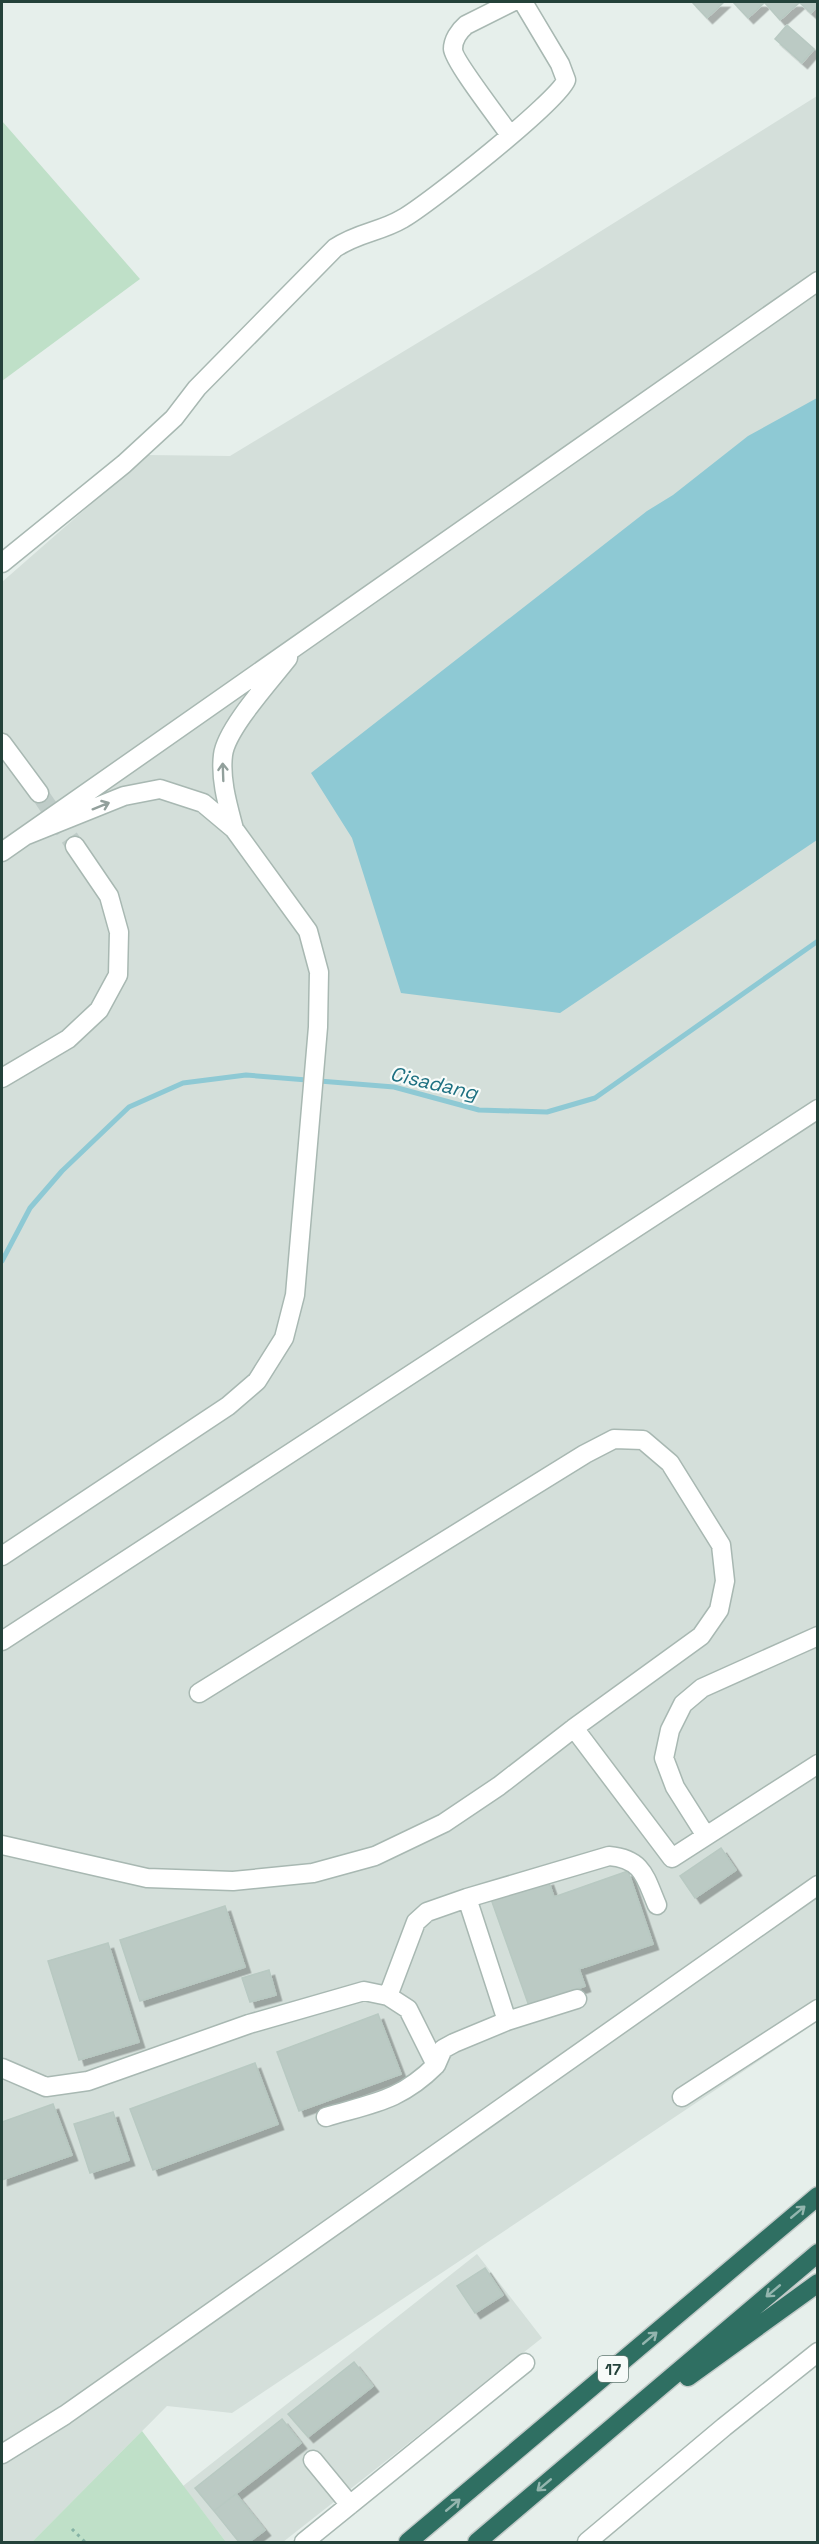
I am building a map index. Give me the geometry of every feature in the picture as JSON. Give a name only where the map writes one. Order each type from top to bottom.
[{"type":"highway","name":"17","points":[[408,2542],[818,2196]]},
{"type":"highway","name":"17","points":[[477,2542],[818,2253]]},
{"type":"highway","points":[[574,2460],[818,2283]]},
{"type":"street","points":[[510,135],[459,63],[453,47],[460,31],[466,26],[512,2]]},
{"type":"street","points":[[2,563],[124,464],[174,418],[197,388],[335,248],[362,233],[403,219],[510,135],[552,98],[566,80],[560,64],[523,2]]},
{"type":"street","points":[[2,852],[818,281]]},
{"type":"street","points":[[234,829],[224,790],[223,753],[237,723],[298,644]]},
{"type":"street","points":[[2,743],[39,793]]},
{"type":"street","points":[[2,1556],[228,1407],[257,1381],[284,1338],[295,1295],[318,1027],[319,972],[308,931],[234,829],[203,803],[160,789],[124,796],[27,835]]},
{"type":"street","points":[[2,1078],[68,1039],[99,1010],[118,975],[119,932],[109,896],[75,846]]},
{"type":"street","points":[[2,1641],[818,1109]]},
{"type":"street","points":[[2,1845],[147,1878],[234,1881],[313,1873],[375,1856],[444,1823],[499,1786],[574,1728],[701,1636],[719,1610],[725,1581],[721,1545],[670,1463],[643,1440],[614,1439],[585,1454],[199,1693]]},
{"type":"street","points":[[706,1836],[675,1787],[664,1758],[670,1730],[683,1704],[702,1688],[818,1636]]},
{"type":"street","points":[[574,1728],[672,1858],[818,1764]]},
{"type":"street","points":[[388,1996],[416,1922],[427,1912],[466,1898],[609,1856],[624,1857],[641,1867],[657,1905]]},
{"type":"street","points":[[2,2454],[65,2415],[818,1885]]},
{"type":"street","points":[[466,1898],[507,2021]]},
{"type":"street","points":[[2,2069],[46,2087],[88,2081],[249,2024],[364,1991],[388,1996],[408,2009],[436,2065]]},
{"type":"street","points":[[326,2118],[396,2097],[418,2083],[436,2065],[443,2049],[507,2021],[577,1999]]},
{"type":"street","points":[[682,2097],[818,2009]]},
{"type":"street","points":[[587,2542],[818,2352]]},
{"type":"street","points":[[304,2542],[525,2363]]},
{"type":"street","points":[[313,2460],[350,2505]]},
{"type":"path","points":[[72,2529],[85,2542]]},
{"type":"shaded area","points":[[817,96],[817,2022],[232,2413],[167,2406],[32,2542],[2,2542],[2,582],[147,455],[230,456],[537,271]]},
{"type":"shaded area","points":[[477,2254],[542,2338],[283,2542],[226,2542],[183,2486]]},
{"type":"green space","points":[[2,121],[140,279],[2,381]]},
{"type":"green space","points":[[142,2431],[226,2542],[32,2542]]},
{"type":"water","points":[[817,398],[817,840],[560,1013],[401,993],[352,838],[311,773],[647,511],[673,495],[748,436]]},
{"type":"building","points":[[692,2],[724,2],[707,18]]},
{"type":"building","points":[[733,2],[765,2],[748,18]]},
{"type":"building","points":[[801,2],[818,2],[818,5],[811,13]]},
{"type":"building","points":[[765,3],[799,3],[780,20]]},
{"type":"building","points":[[787,25],[814,49],[802,63],[775,39]]},
{"type":"building","points":[[721,1848],[736,1870],[695,1898],[680,1876]]},
{"type":"building","points":[[628,1871],[653,1944],[579,1969],[585,1986],[529,2006],[491,1899],[548,1880],[554,1897]]},
{"type":"building","points":[[225,1906],[245,1967],[140,2001],[120,1940]]},
{"type":"building","points":[[108,1943],[139,2042],[79,2060],[48,1961]]},
{"type":"building","points":[[269,1970],[276,1995],[250,2002],[242,1978]]},
{"type":"building","points":[[378,2014],[401,2074],[299,2111],[277,2052]]},
{"type":"building","points":[[255,2063],[278,2124],[153,2170],[130,2109]]},
{"type":"building","points":[[53,2104],[72,2155],[2,2180],[2,2122]]},
{"type":"building","points":[[113,2112],[129,2160],[90,2173],[74,2124]]},
{"type":"building","points":[[485,2268],[503,2295],[475,2313],[457,2286]]},
{"type":"building","points":[[354,2362],[373,2386],[308,2437],[288,2414]]},
{"type":"building","points":[[282,2419],[301,2443],[214,2511],[195,2488]]},
{"type":"building","points":[[236,2494],[265,2530],[249,2542],[239,2542],[214,2511]]},
{"type":"waterway","name":"Cisadang","points":[[2,1261],[30,1208],[62,1171],[129,1107],[183,1083],[246,1075],[394,1087],[479,1110],[547,1112],[595,1098],[818,941]]},
{"type":"tunnel","points":[[39,793],[75,846]]}]
